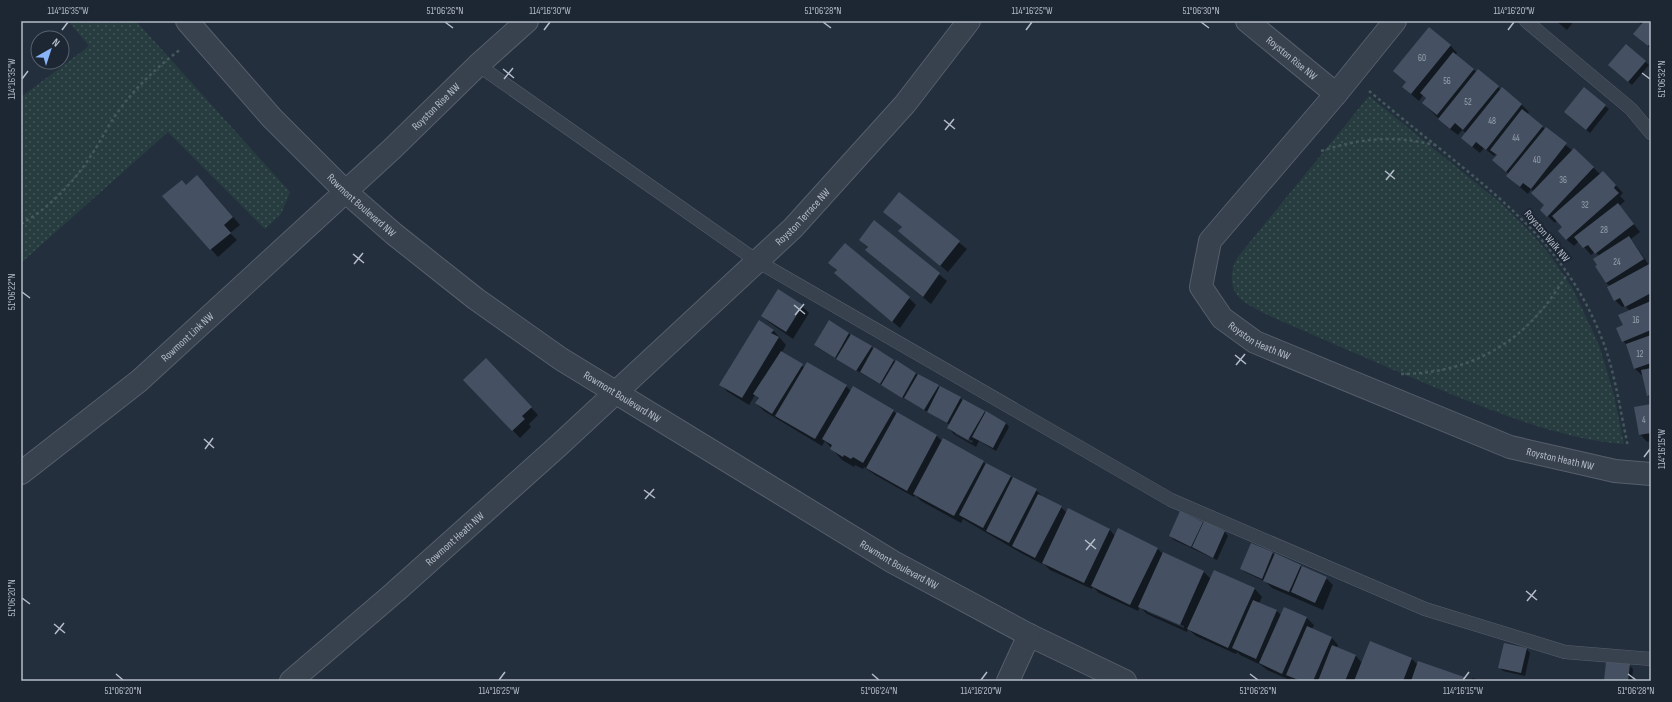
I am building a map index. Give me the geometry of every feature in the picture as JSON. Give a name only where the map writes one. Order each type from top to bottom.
[{"type":"street","name":"Rowmont Boulevard NW","points":[[187,21],[272,118],[345,190],[394,234],[476,299],[561,359],[893,562],[1029,635],[1125,681]]},
{"type":"street","name":"Royston Rise NW","points":[[345,190],[392,149],[478,65],[527,21]]},
{"type":"street","name":"Royston Terrace NW","points":[[616,393],[793,228],[905,104],[969,21]]},
{"type":"street","name":"Royston Rise NW","points":[[1247,21],[1336,94]]},
{"type":"street","name":"Royston Heath NW","points":[[1395,21],[1336,94],[1210,241],[1201,287],[1222,318],[1255,342],[1510,447],[1615,471],[1651,474]]},
{"type":"street","name":"Rowmont Link NW","points":[[21,473],[139,381],[345,190]]},
{"type":"street","name":"Rowmont Heath NW","points":[[291,681],[395,592],[616,393]]},
{"type":"street","points":[[1008,681],[1029,635]]},
{"type":"lane","points":[[1526,21],[1631,109],[1651,133]]},
{"type":"lane","points":[[478,65],[757,261],[1171,500],[1425,609],[1565,652],[1651,659]]},
{"type":"path","points":[[21,224],[44,208],[63,191],[83,167],[119,110],[146,78],[173,55]]},
{"type":"path","name":"Royston Walk NW","points":[[1368,90],[1497,195],[1524,219],[1551,250],[1568,273],[1587,307],[1605,347],[1616,385],[1629,449]]},
{"type":"path","points":[[1319,151],[1371,138],[1412,140],[1436,146]]},
{"type":"path","points":[[1396,374],[1419,373],[1458,366],[1496,350],[1514,337],[1539,314],[1568,273]]},
{"type":"green space","points":[[68,21],[136,21],[290,192],[281,214],[265,229],[168,132],[21,263],[21,97],[57,70],[70,70],[70,60],[89,46]]},
{"type":"green space","points":[[1369,96],[1503,205],[1531,233],[1550,255],[1573,289],[1599,345],[1613,391],[1624,444],[1580,437],[1537,426],[1453,395],[1271,317],[1250,306],[1237,295],[1234,290],[1232,276],[1233,267],[1237,258]]},
{"type":"building","points":[[1644,21],[1651,21],[1651,43],[1648,46],[1633,34]]},
{"type":"building","points":[[1429,27],[1451,45],[1411,94],[1402,87],[1406,82],[1393,71]]},
{"type":"building","points":[[1626,44],[1646,61],[1628,82],[1608,65]]},
{"type":"building","points":[[1453,52],[1474,69],[1437,115],[1422,103],[1426,98],[1420,93]]},
{"type":"building","points":[[1478,69],[1499,86],[1463,130],[1455,123],[1450,129],[1438,119]]},
{"type":"building","points":[[1502,87],[1522,104],[1486,150],[1476,142],[1472,147],[1461,138]]},
{"type":"building","points":[[1584,87],[1606,105],[1586,130],[1564,112]]},
{"type":"building","points":[[1522,109],[1543,126],[1506,172],[1492,160],[1497,155],[1490,150]]},
{"type":"building","points":[[1546,127],[1567,143],[1531,189],[1523,183],[1520,187],[1506,176]]},
{"type":"building","points":[[1574,148],[1594,167],[1547,217],[1540,210],[1544,205],[1531,193]]},
{"type":"building","points":[[1603,171],[1616,185],[1614,188],[1619,193],[1566,240],[1558,231],[1562,227],[1552,216]]},
{"type":"building","points":[[197,175],[233,217],[224,225],[231,233],[210,250],[162,196],[182,180],[186,185]]},
{"type":"building","points":[[899,192],[960,241],[940,266],[898,231],[902,227],[883,212]]},
{"type":"building","points":[[1618,203],[1634,224],[1595,254],[1588,245],[1583,248],[1574,237]]},
{"type":"building","points":[[874,220],[940,273],[923,297],[865,250],[868,247],[859,240]]},
{"type":"building","points":[[1629,236],[1644,259],[1606,283],[1595,266],[1597,265],[1593,259]]},
{"type":"building","points":[[845,243],[910,297],[892,322],[834,273],[837,270],[828,263]]},
{"type":"building","points":[[1651,263],[1651,293],[1625,307],[1620,298],[1614,301],[1607,287]]},
{"type":"building","points":[[778,289],[803,305],[786,332],[761,316]]},
{"type":"building","points":[[1651,301],[1651,330],[1622,342],[1616,328],[1623,325],[1618,315]]},
{"type":"building","points":[[759,320],[774,330],[771,333],[779,337],[742,398],[719,385]]},
{"type":"building","points":[[829,320],[849,333],[835,358],[814,345]]},
{"type":"building","points":[[851,334],[872,346],[856,371],[836,359]]},
{"type":"building","points":[[1651,335],[1651,363],[1634,369],[1626,344]]},
{"type":"building","points":[[874,347],[894,360],[880,384],[860,372]]},
{"type":"building","points":[[781,351],[803,364],[772,414],[755,403],[759,398],[753,394]]},
{"type":"building","points":[[486,358],[532,407],[522,416],[525,419],[512,431],[463,380]]},
{"type":"building","points":[[896,360],[916,373],[902,398],[881,385]]},
{"type":"building","points":[[807,362],[847,385],[815,439],[775,416]]},
{"type":"building","points":[[1651,368],[1651,395],[1647,396],[1641,370]]},
{"type":"building","points":[[918,374],[939,385],[924,410],[904,398]]},
{"type":"building","points":[[853,386],[894,410],[863,463],[853,457],[851,459],[844,455],[843,457],[830,449],[832,445],[822,439]]},
{"type":"building","points":[[940,386],[961,397],[947,423],[927,412]]},
{"type":"building","points":[[963,399],[985,411],[968,440],[947,428]]},
{"type":"building","points":[[1651,404],[1651,433],[1639,435],[1634,407]]},
{"type":"building","points":[[986,411],[1006,423],[993,448],[972,437]]},
{"type":"building","points":[[897,412],[937,435],[907,491],[866,468]]},
{"type":"building","points":[[943,438],[984,461],[954,516],[913,494]]},
{"type":"building","points":[[986,463],[1011,476],[983,528],[959,515]]},
{"type":"building","points":[[1013,477],[1037,489],[1009,543],[986,531]]},
{"type":"building","points":[[1038,494],[1062,506],[1035,558],[1012,546]]},
{"type":"building","points":[[1068,508],[1110,529],[1084,583],[1042,563]]},
{"type":"building","points":[[1180,511],[1203,522],[1191,547],[1169,536]]},
{"type":"building","points":[[1204,521],[1225,531],[1213,558],[1192,547]]},
{"type":"building","points":[[1118,528],[1158,548],[1130,605],[1091,586]]},
{"type":"building","points":[[1251,543],[1273,552],[1262,579],[1240,569]]},
{"type":"building","points":[[1163,552],[1204,571],[1180,625],[1138,607]]},
{"type":"building","points":[[1275,553],[1301,565],[1289,592],[1263,581]]},
{"type":"building","points":[[1302,566],[1327,577],[1315,603],[1291,592]]},
{"type":"building","points":[[1214,570],[1255,588],[1228,648],[1187,629]]},
{"type":"building","points":[[1253,600],[1277,610],[1256,659],[1232,648]]},
{"type":"building","points":[[1284,607],[1307,617],[1282,674],[1259,663]]},
{"type":"building","points":[[1307,626],[1332,637],[1313,681],[1301,681],[1286,675]]},
{"type":"building","points":[[1370,641],[1412,658],[1403,681],[1354,681]]},
{"type":"building","points":[[1504,643],[1527,648],[1521,673],[1498,668]]},
{"type":"building","points":[[1332,645],[1356,655],[1345,681],[1318,681]]},
{"type":"building","points":[[1418,661],[1464,677],[1462,681],[1411,681]]},
{"type":"building","points":[[1606,662],[1630,664],[1628,681],[1604,681]]}]
